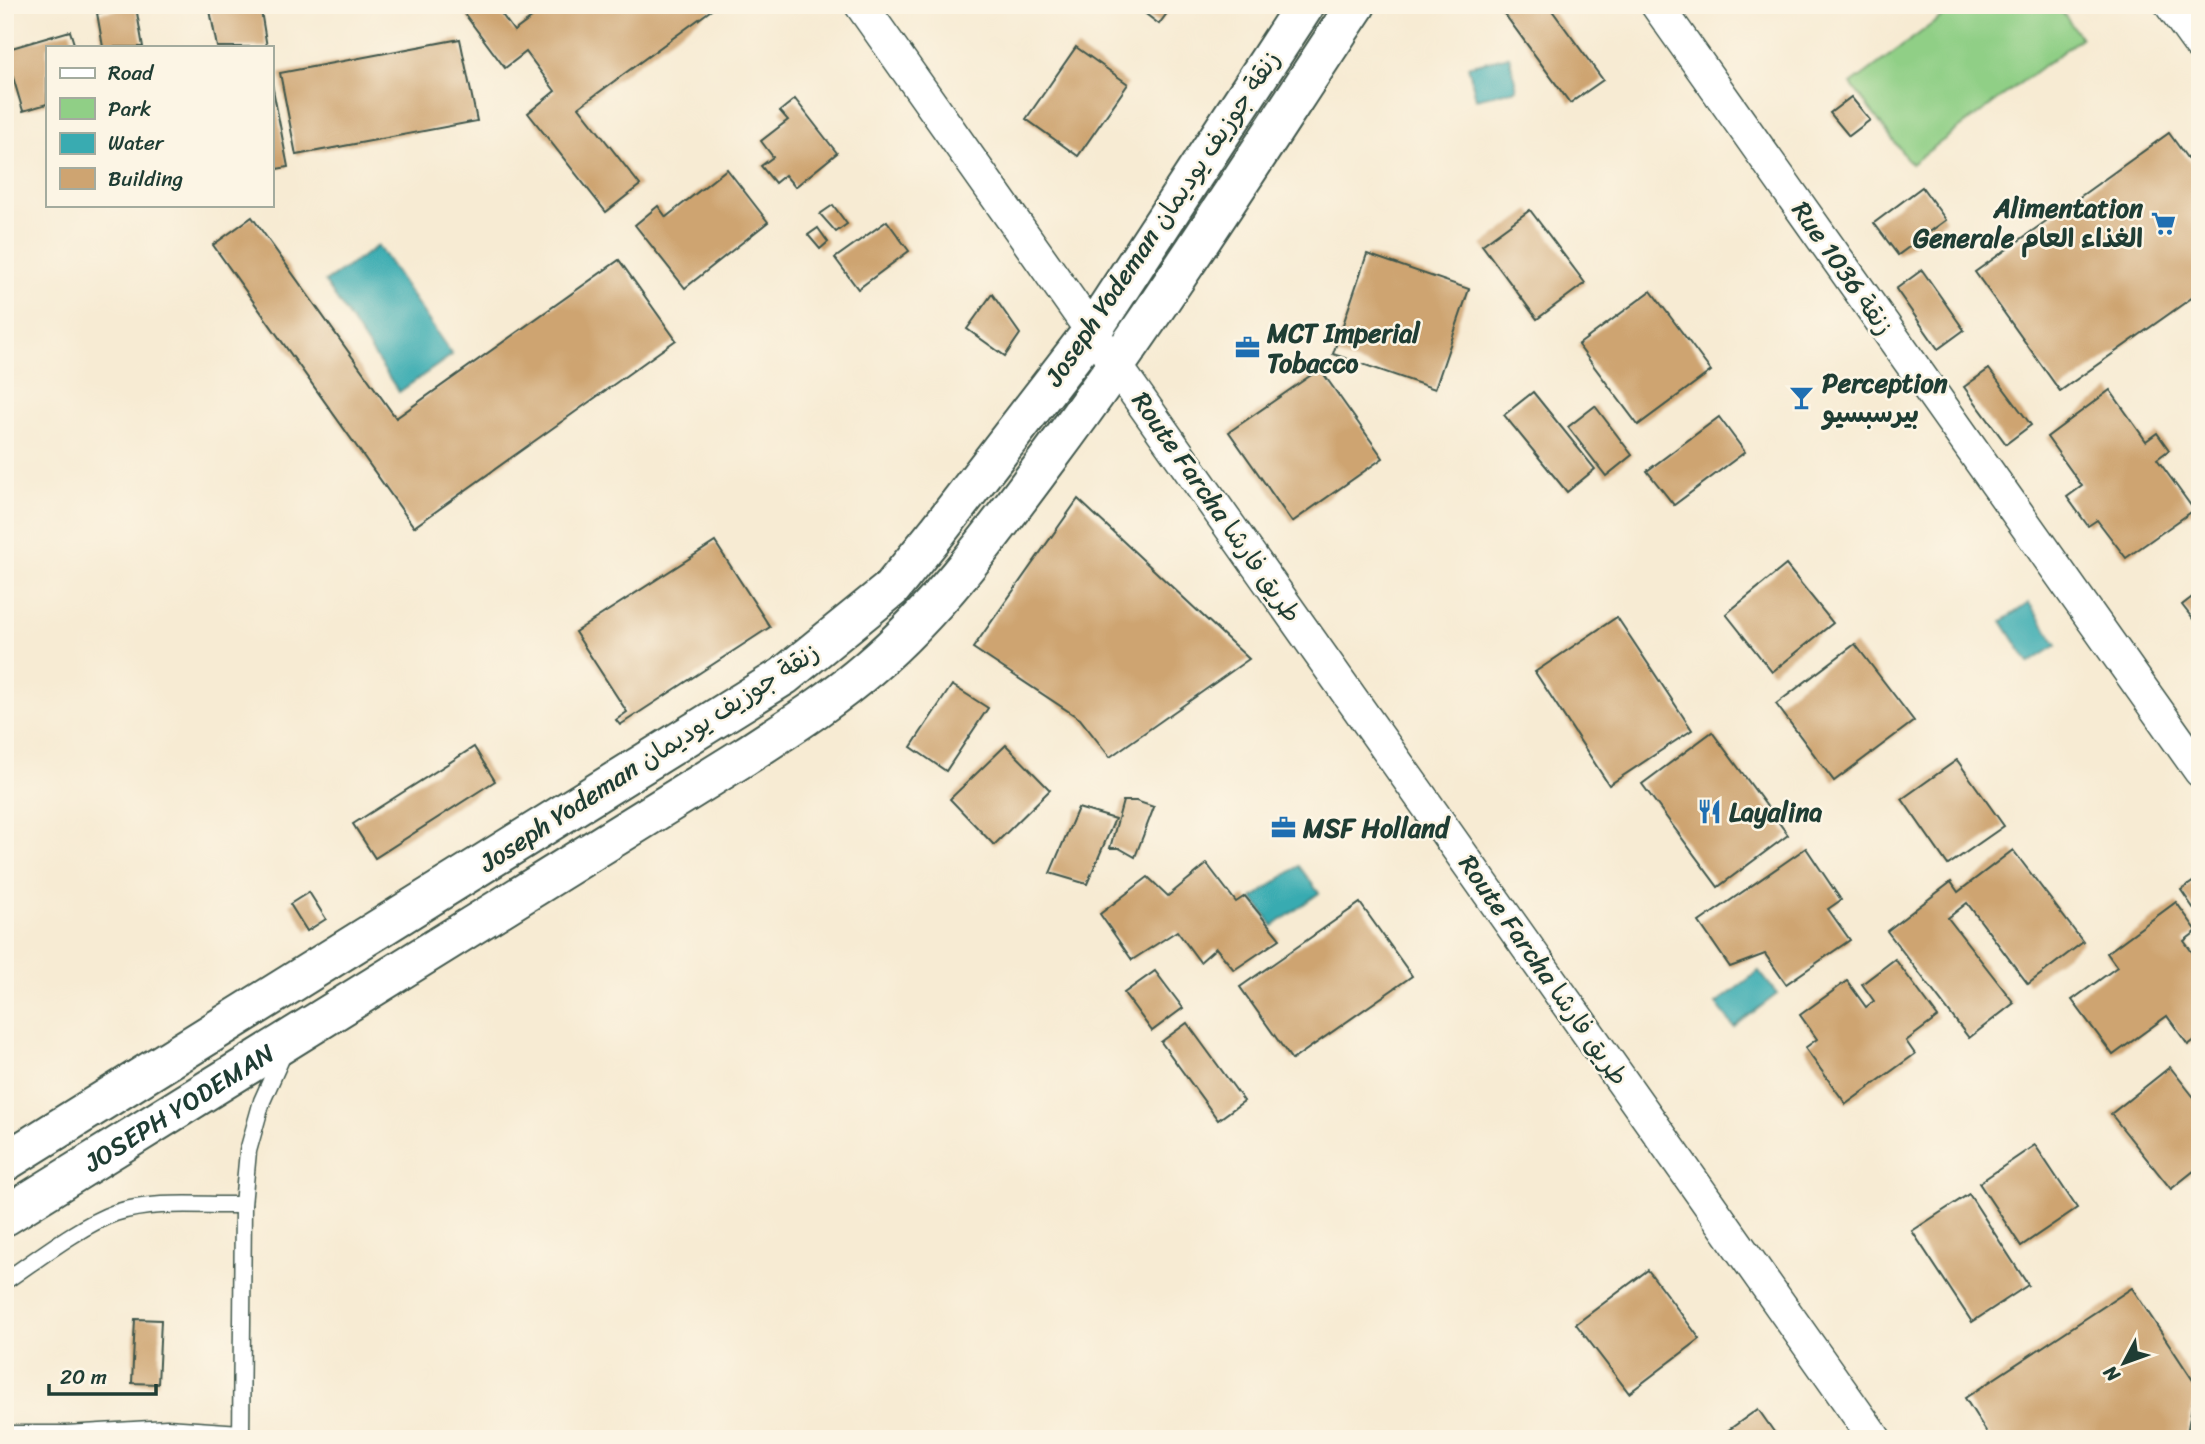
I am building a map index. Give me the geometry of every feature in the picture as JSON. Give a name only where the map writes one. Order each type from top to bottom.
[{"type":"street","name":"Route Farcha طريق فارشا","points":[[860,5],[1875,1439]]},
{"type":"street","name":"Joseph Yodeman زنقة جوزيف يوديمان","points":[[5,1162],[784,676],[891,589],[1092,331],[1305,5]]},
{"type":"street","name":"Joseph Yodeman زنقة جوزيف يوديمان","points":[[365,992],[810,714],[870,667],[925,614],[976,556],[1118,366],[1356,5]]},
{"type":"street","name":"Rue 1036 زنقة","points":[[1657,5],[2200,771]]},
{"type":"street","points":[[2171,5],[2200,45]]},
{"type":"street","points":[[353,945],[365,992]]},
{"type":"street","name":"JOSEPH YODEMAN","points":[[5,1216],[365,992]]},
{"type":"lane","points":[[5,1434],[67,1434],[167,1428],[241,1436],[243,1205],[248,1151],[262,1101],[288,1041]]},
{"type":"lane","points":[[5,1281],[89,1225],[115,1213],[142,1207],[243,1205]]},
{"type":"green space","points":[[1958,5],[2057,5],[2081,38],[1911,164],[1851,84]]},
{"type":"water","points":[[1509,56],[1517,89],[1476,99],[1468,66]]},
{"type":"water","points":[[378,246],[452,355],[399,392],[325,282]]},
{"type":"water","points":[[2029,603],[2057,645],[2029,663],[2002,621]]},
{"type":"water","points":[[1299,866],[1319,893],[1273,926],[1253,898]]},
{"type":"water","points":[[1759,971],[1777,994],[1734,1027],[1716,1004]]},
{"type":"building","points":[[260,5],[267,46],[217,46],[210,10]]},
{"type":"building","points":[[458,5],[495,5],[514,31],[549,5],[718,5],[579,107],[640,185],[606,212],[528,113],[555,91],[526,52],[505,68]]},
{"type":"building","points":[[1134,5],[1173,5],[1159,24]]},
{"type":"building","points":[[1498,5],[1548,5],[1603,80],[1570,103]]},
{"type":"building","points":[[136,7],[143,46],[103,46],[97,13]]},
{"type":"building","points":[[70,31],[75,46],[46,46],[46,104],[23,111],[5,50]]},
{"type":"building","points":[[460,39],[477,121],[296,155],[280,73]]},
{"type":"building","points":[[1076,47],[1128,84],[1078,156],[1026,119]]},
{"type":"building","points":[[273,89],[288,167],[273,170]]},
{"type":"building","points":[[1851,97],[1870,120],[1849,136],[1830,113]]},
{"type":"building","points":[[795,99],[837,153],[795,187],[785,175],[775,183],[761,166],[773,157],[761,141],[788,120],[780,111]]},
{"type":"building","points":[[2169,133],[2200,176],[2200,292],[2060,391],[1975,272]]},
{"type":"building","points":[[727,169],[768,222],[685,288],[635,225],[658,206],[666,217]]},
{"type":"building","points":[[1922,187],[1946,220],[1898,255],[1874,223]]},
{"type":"building","points":[[833,205],[847,224],[836,232],[820,214]]},
{"type":"building","points":[[1530,210],[1585,283],[1537,319],[1482,245]]},
{"type":"building","points":[[252,217],[396,418],[619,260],[676,340],[414,527],[213,245]]},
{"type":"building","points":[[887,221],[909,251],[858,289],[835,258]]},
{"type":"building","points":[[818,228],[828,242],[820,249],[808,235]]},
{"type":"building","points":[[1367,254],[1469,289],[1435,389],[1333,354]]},
{"type":"building","points":[[1922,270],[1964,330],[1938,349],[1896,289]]},
{"type":"building","points":[[1651,291],[1711,371],[1638,425],[1578,345]]},
{"type":"building","points":[[992,294],[1020,334],[1005,356],[967,329]]},
{"type":"building","points":[[1320,369],[1383,458],[1292,522],[1229,432]]},
{"type":"building","points":[[1989,369],[2031,425],[2006,444],[1964,387]]},
{"type":"building","points":[[2110,390],[2146,441],[2157,433],[2169,450],[2157,459],[2194,510],[2126,558],[2097,520],[2088,526],[2067,497],[2082,486],[2047,437]]},
{"type":"building","points":[[1533,392],[1595,469],[1567,492],[1504,415]]},
{"type":"building","points":[[1595,406],[1632,455],[1606,476],[1568,427]]},
{"type":"building","points":[[1719,417],[1745,452],[1674,505],[1647,471]]},
{"type":"building","points":[[1078,499],[1249,659],[1110,757],[1080,719],[973,648]]},
{"type":"building","points":[[715,542],[770,627],[620,725],[616,720],[627,712],[575,632]]},
{"type":"building","points":[[1786,565],[1833,623],[1772,672],[1726,614]]},
{"type":"building","points":[[2200,591],[2200,628],[2182,605]]},
{"type":"building","points":[[1617,617],[1692,730],[1609,785],[1535,672]]},
{"type":"building","points":[[1855,644],[1914,721],[1834,781],[1776,704]]},
{"type":"building","points":[[952,685],[988,708],[946,771],[911,747]]},
{"type":"building","points":[[1712,732],[1788,835],[1718,887],[1642,784]]},
{"type":"building","points":[[1006,745],[1050,790],[994,845],[950,799]]},
{"type":"building","points":[[474,747],[495,781],[375,858],[353,824]]},
{"type":"building","points":[[1957,760],[2004,826],[1948,865],[1902,799]]},
{"type":"building","points":[[1123,801],[1136,801],[1154,807],[1135,857],[1119,848],[1110,848]]},
{"type":"building","points":[[1078,808],[1115,819],[1087,884],[1050,873]]},
{"type":"building","points":[[1806,848],[1841,900],[1828,909],[1850,940],[1786,984],[1765,954],[1730,967],[1699,922]]},
{"type":"building","points":[[2013,850],[2083,942],[2028,984],[1967,903],[1948,918],[2014,1003],[1969,1038],[1887,931],[1951,882],[1958,892]]},
{"type":"building","points":[[1207,864],[1236,902],[1245,896],[1280,939],[1234,970],[1216,948],[1200,962],[1177,931],[1132,960],[1100,914],[1148,877],[1168,896]]},
{"type":"building","points":[[2200,877],[2200,913],[2198,915],[2181,890]]},
{"type":"building","points":[[309,892],[326,919],[307,931],[290,904]]},
{"type":"building","points":[[2176,902],[2197,931],[2184,941],[2200,963],[2200,1036],[2188,1045],[2167,1016],[2113,1055],[2072,1000],[2117,967],[2107,953]]},
{"type":"building","points":[[1360,903],[1412,976],[1292,1060],[1240,987]]},
{"type":"building","points":[[1895,959],[1938,1017],[1906,1041],[1915,1054],[1846,1104],[1805,1048],[1817,1039],[1800,1015],[1847,981],[1866,1007],[1874,1001],[1862,984]]},
{"type":"building","points":[[1155,971],[1183,1008],[1152,1031],[1124,993]]},
{"type":"building","points":[[1187,1023],[1244,1101],[1218,1120],[1161,1042]]},
{"type":"building","points":[[2170,1067],[2200,1105],[2200,1166],[2171,1189],[2111,1114]]},
{"type":"building","points":[[2035,1145],[2077,1208],[2021,1246],[1979,1183]]},
{"type":"building","points":[[1969,1194],[2028,1285],[1972,1322],[1912,1231]]},
{"type":"building","points":[[1648,1270],[1700,1339],[1629,1393],[1576,1324]]},
{"type":"building","points":[[2132,1288],[2196,1385],[2186,1439],[1991,1439],[1965,1398]]},
{"type":"building","points":[[135,1319],[161,1320],[158,1384],[132,1383]]},
{"type":"building","points":[[1758,1409],[1779,1439],[1716,1439]]},
{"type":"place","name":"Alimentation Generale الغذاء العام","points":[[2163,223]]},
{"type":"place","name":"MCT Imperial Tobacco","points":[[1247,348]]},
{"type":"place","name":"Perception بيرسبسيو","points":[[1802,398]]},
{"type":"place","name":"Layalina","points":[[1709,812]]},
{"type":"place","name":"MSF Holland","points":[[1283,828]]}]
